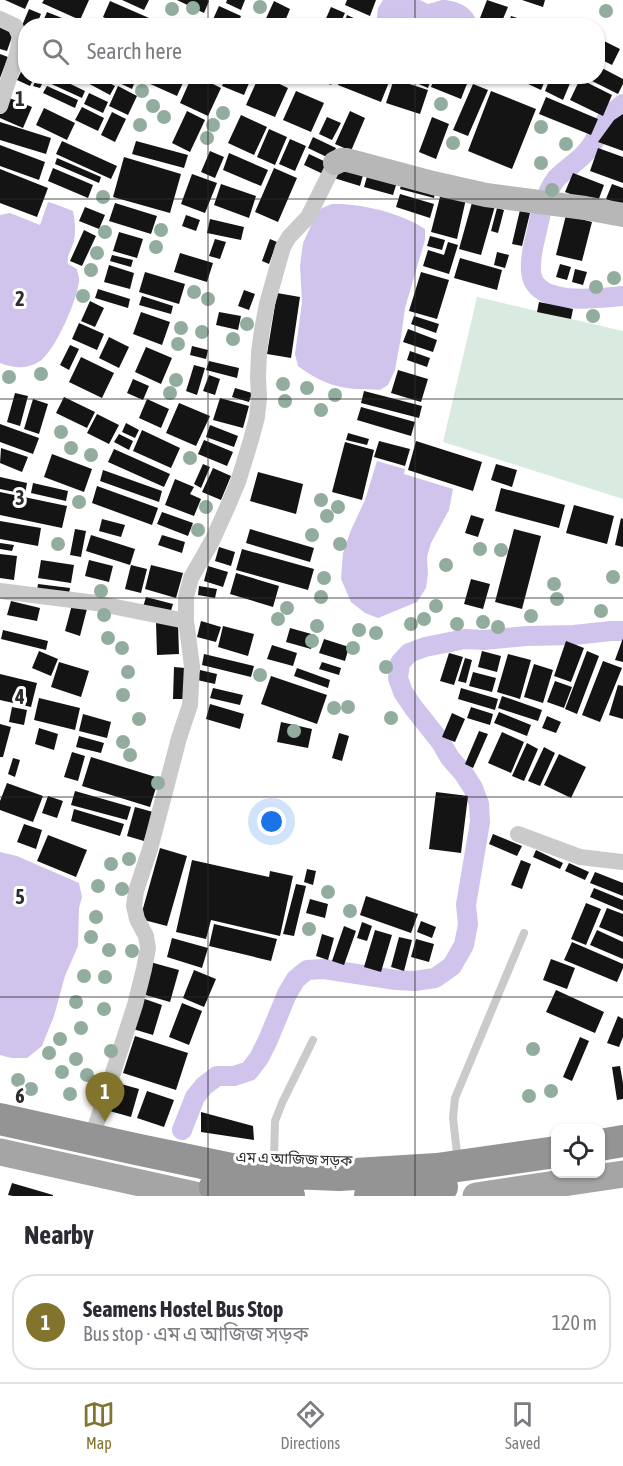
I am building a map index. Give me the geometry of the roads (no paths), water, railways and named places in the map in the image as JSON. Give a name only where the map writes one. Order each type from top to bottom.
[{"type":"highway","points":[[0,1119],[241,1171],[339,1175],[437,1169],[551,1153]]},
{"type":"highway","points":[[0,1140],[238,1192],[289,1196]]},
{"type":"highway","points":[[605,1144],[623,1141]]},
{"type":"highway","points":[[605,1165],[623,1162]]},
{"type":"highway","points":[[370,1196],[545,1185]]},
{"type":"main road","name":"এম এ আজিজ সড়ক","points":[[0,1107],[242,1160],[274,1158],[352,1162],[399,1160],[551,1139]]},
{"type":"main road","points":[[605,1131],[623,1129]]},
{"type":"main road","points":[[0,1152],[199,1196]]},
{"type":"main road","points":[[476,1196],[623,1174]]},
{"type":"street","points":[[0,19],[15,26],[18,33]]},
{"type":"street","points":[[0,106],[18,48]]},
{"type":"street","points":[[95,1128],[135,1005],[148,948],[146,936],[137,919],[134,906],[136,891],[190,705],[192,666],[186,621],[186,597],[191,578],[212,541],[238,482],[251,440],[259,399],[259,352],[262,330],[283,247],[308,217],[335,163],[341,160],[486,195],[561,204],[623,215]]},
{"type":"street","points":[[0,591],[96,603],[186,621]]},
{"type":"street","points":[[518,834],[580,857],[623,862]]},
{"type":"lane","points":[[457,1153],[453,1118],[455,1098],[524,933]]},
{"type":"lane","points":[[274,1158],[275,1121],[313,1040]]},
{"type":"waterway","points":[[623,104],[609,116],[593,143],[580,159],[560,175],[552,185],[541,213],[531,264],[533,280],[539,288],[549,294],[574,298],[623,296]]},
{"type":"waterway","points":[[182,1130],[195,1097],[204,1086],[217,1076],[234,1076],[249,1071],[268,1040],[287,994],[296,979],[307,970],[324,969],[396,980],[415,981],[435,978],[452,966],[464,945],[468,924],[466,905],[480,822],[479,804],[464,774],[403,692],[398,678],[400,663],[409,653],[425,647],[465,639],[484,640],[623,631]]},
{"type":"place","name":"Seamens Hostel Bus Stop","points":[[105,1122]]}]
